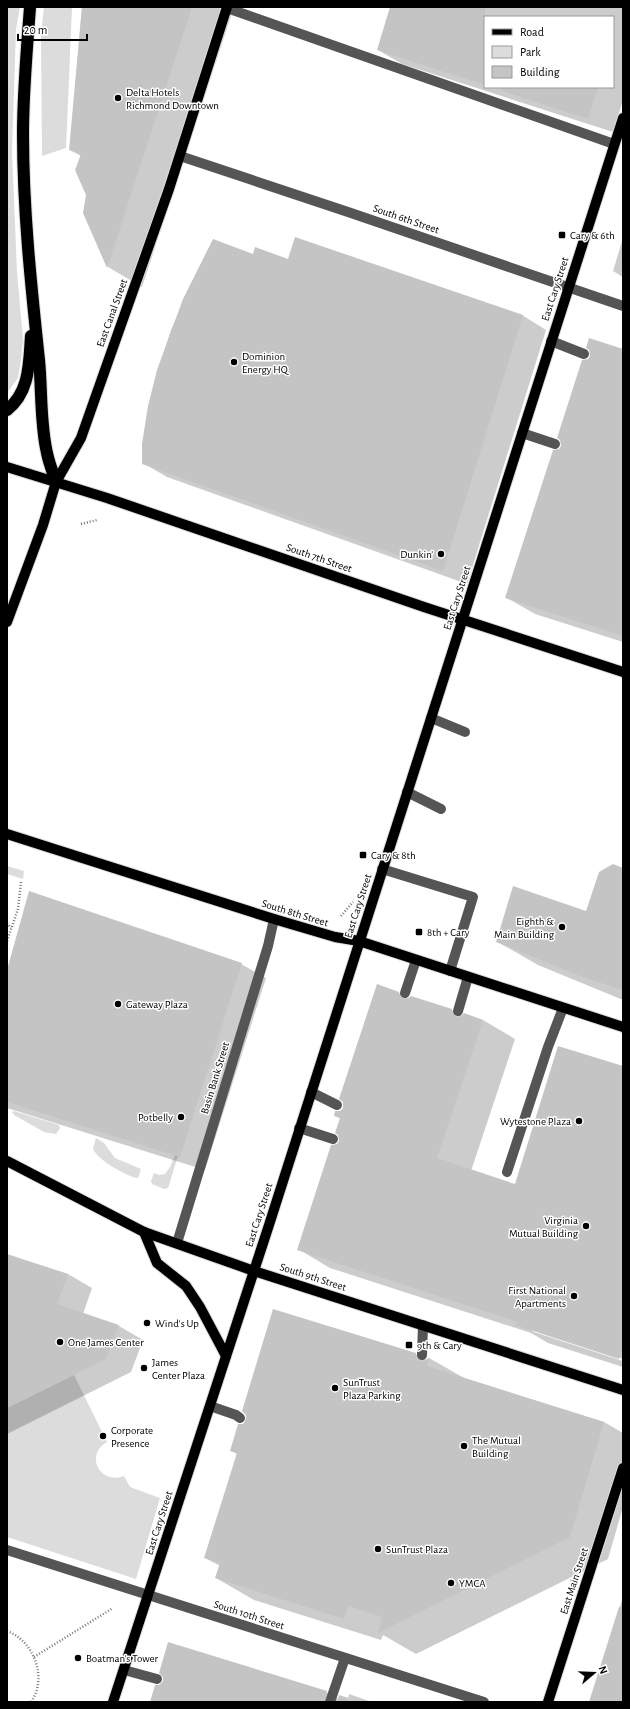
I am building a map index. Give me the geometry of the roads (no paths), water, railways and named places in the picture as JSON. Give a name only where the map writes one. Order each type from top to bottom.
[{"type":"highway","points":[[30,7],[24,84],[23,135],[27,237],[46,453],[56,482]]},
{"type":"highway","points":[[7,410],[20,396],[25,387],[34,312]]},
{"type":"main road","name":"East Canal Street","points":[[7,622],[44,525],[56,482],[81,438],[180,156],[227,7]]},
{"type":"main road","name":"East Cary Street","points":[[113,1702],[254,1270],[623,118]]},
{"type":"main road","name":"South 7th Street","points":[[7,467],[56,482],[462,620],[623,672]]},
{"type":"main road","name":"South 8th Street","points":[[7,834],[274,919],[335,937],[359,942],[623,1027]]},
{"type":"main road","name":"South 9th Street","points":[[7,1161],[144,1232],[254,1270],[623,1390]]},
{"type":"main road","points":[[144,1232],[157,1263],[186,1286],[200,1307],[226,1356]]},
{"type":"main road","name":"East Main Street","points":[[548,1702],[623,1468]]},
{"type":"street","points":[[227,7],[614,144]]},
{"type":"street","name":"South 6th Street","points":[[180,156],[623,306]]},
{"type":"street","points":[[552,341],[584,354]]},
{"type":"street","points":[[522,433],[555,444]]},
{"type":"street","points":[[431,718],[465,732]]},
{"type":"street","points":[[407,792],[441,809]]},
{"type":"street","points":[[382,869],[473,897],[450,971]]},
{"type":"street","name":"Basin Bank Street","points":[[177,1243],[268,946],[274,919]]},
{"type":"street","points":[[404,994],[416,960]]},
{"type":"street","points":[[458,1011],[468,977]]},
{"type":"street","points":[[508,1172],[548,1047],[563,1008]]},
{"type":"street","points":[[311,1092],[337,1105]]},
{"type":"street","points":[[299,1128],[333,1139]]},
{"type":"street","points":[[422,1355],[423,1325]]},
{"type":"street","points":[[210,1406],[236,1415],[240,1418]]},
{"type":"street","name":"South 10th Street","points":[[7,1550],[484,1702]]},
{"type":"street","points":[[330,1702],[345,1658]]},
{"type":"street","points":[[124,1670],[157,1679]]},
{"type":"place","name":"Delta Hotels Richmond Downtown","points":[[118,98]]},
{"type":"place","name":"Cary & 6th","points":[[562,235]]},
{"type":"place","name":"Dominion Energy HQ","points":[[234,362]]},
{"type":"place","name":"Dunkin'","points":[[441,554]]},
{"type":"place","name":"Cary & 8th","points":[[363,855]]},
{"type":"place","name":"Eighth & Main Building","points":[[562,927]]},
{"type":"place","name":"8th + Cary","points":[[419,932]]},
{"type":"place","name":"Gateway Plaza","points":[[118,1004]]},
{"type":"place","name":"Potbelly","points":[[181,1117]]},
{"type":"place","name":"Wytestone Plaza","points":[[579,1121]]},
{"type":"place","name":"Virginia Mutual Building","points":[[586,1226]]},
{"type":"place","name":"First National Apartments","points":[[574,1296]]},
{"type":"place","name":"Wind's Up","points":[[147,1323]]},
{"type":"place","name":"One James Center","points":[[60,1342]]},
{"type":"place","name":"9th & Cary","points":[[409,1345]]},
{"type":"place","name":"James Center Plaza","points":[[144,1368]]},
{"type":"place","name":"SunTrust Plaza Parking","points":[[335,1388]]},
{"type":"place","name":"Corporate Presence","points":[[103,1436]]},
{"type":"place","name":"The Mutual Building","points":[[464,1446]]},
{"type":"place","name":"SunTrust Plaza","points":[[378,1549]]},
{"type":"place","name":"YMCA","points":[[451,1583]]},
{"type":"place","name":"Boatman's Tower","points":[[78,1658]]}]
